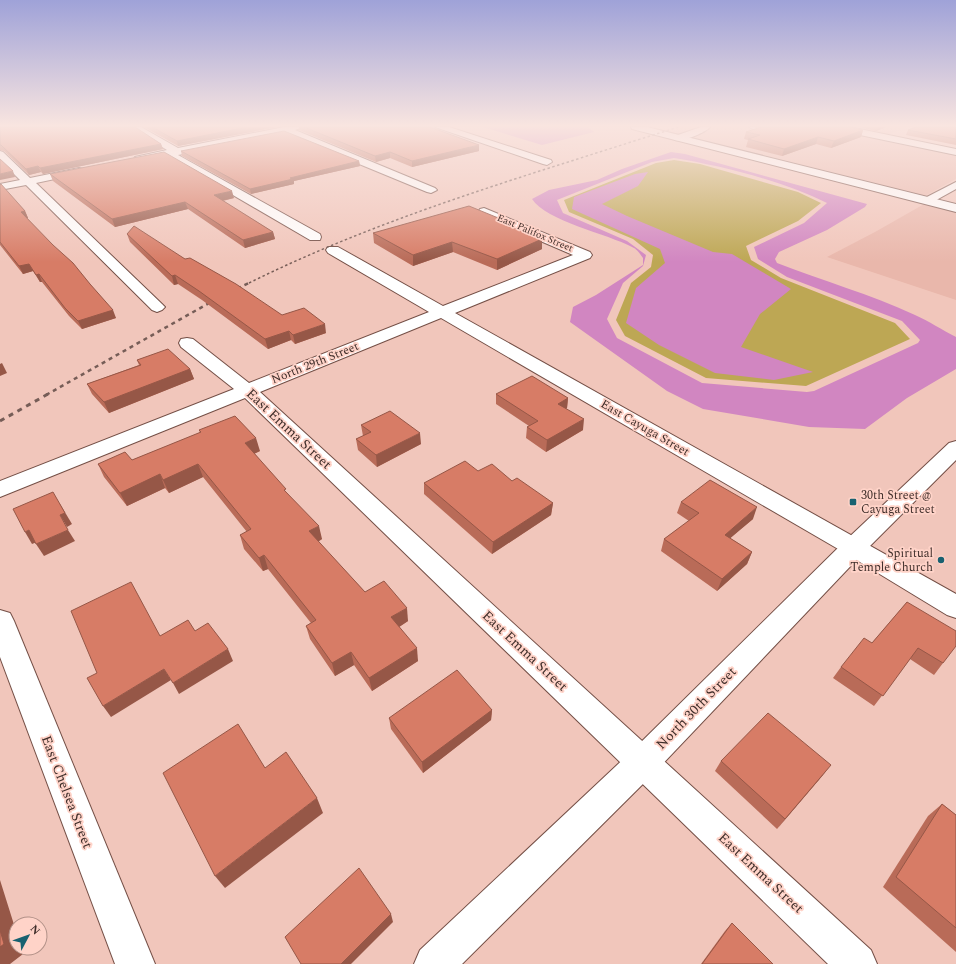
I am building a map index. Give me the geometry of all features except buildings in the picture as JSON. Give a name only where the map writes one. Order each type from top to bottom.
[{"type":"street","points":[[19,172],[157,307]]},
{"type":"street","points":[[0,187],[75,172]]},
{"type":"street","points":[[205,172],[315,237]]},
{"type":"street","points":[[387,172],[431,190]]},
{"type":"street","points":[[812,172],[956,208]]},
{"type":"street","points":[[927,201],[956,185]]},
{"type":"street","name":"East Palifox Street","points":[[484,212],[586,255]]},
{"type":"street","name":"East Cayuga Street","points":[[334,250],[854,547],[956,607]]},
{"type":"street","name":"North 29th Street","points":[[0,490],[586,255]]},
{"type":"street","name":"East Emma Street","points":[[187,343],[247,390],[857,964]]},
{"type":"street","name":"North 30th Street","points":[[434,964],[643,762],[854,547],[956,448]]},
{"type":"street","name":"East Chelsea Street","points":[[0,621],[135,964]]},
{"type":"shaded area","points":[[615,172],[627,172],[557,200],[563,213],[627,241],[646,255],[643,266],[623,283],[607,319],[617,338],[702,383],[807,392],[814,391],[918,343],[920,340],[902,321],[787,277],[758,259],[754,247],[804,223],[827,203],[772,181],[740,172],[750,172],[867,204],[865,207],[827,230],[779,252],[775,259],[777,263],[898,307],[956,337],[956,369],[907,398],[865,429],[809,427],[703,409],[667,391],[570,322],[573,307],[596,295],[643,265],[643,258],[637,250],[632,247],[550,214],[539,207],[532,199],[549,190],[597,180]]},
{"type":"shaded area","points":[[634,172],[728,172],[798,192],[821,203],[798,221],[746,246],[751,260],[781,278],[895,323],[910,339],[806,386],[706,378],[625,336],[616,320],[631,283],[651,267],[653,255],[633,239],[569,212],[564,200]]},
{"type":"shaded area","points":[[648,172],[638,186],[602,204],[713,252],[732,254],[791,289],[760,314],[741,347],[813,372],[774,380],[715,373],[659,345],[626,323],[636,288],[665,263],[660,249],[572,209],[574,197],[635,174]]},
{"type":"shaded area","points":[[823,172],[956,172],[956,179],[923,197]]},
{"type":"shaded area","points":[[926,203],[956,211],[956,300],[827,257],[875,232]]},
{"type":"railway","points":[[249,283],[301,259],[407,216],[537,172]]},
{"type":"railway","points":[[230,292],[251,282]]},
{"type":"railway","points":[[46,395],[218,298]]},
{"type":"railway","points":[[0,421],[48,394]]},
{"type":"place","name":"30th Street @ Cayuga Street","points":[[853,502]]},
{"type":"place","name":"Spiritual Temple Church","points":[[941,560]]}]
